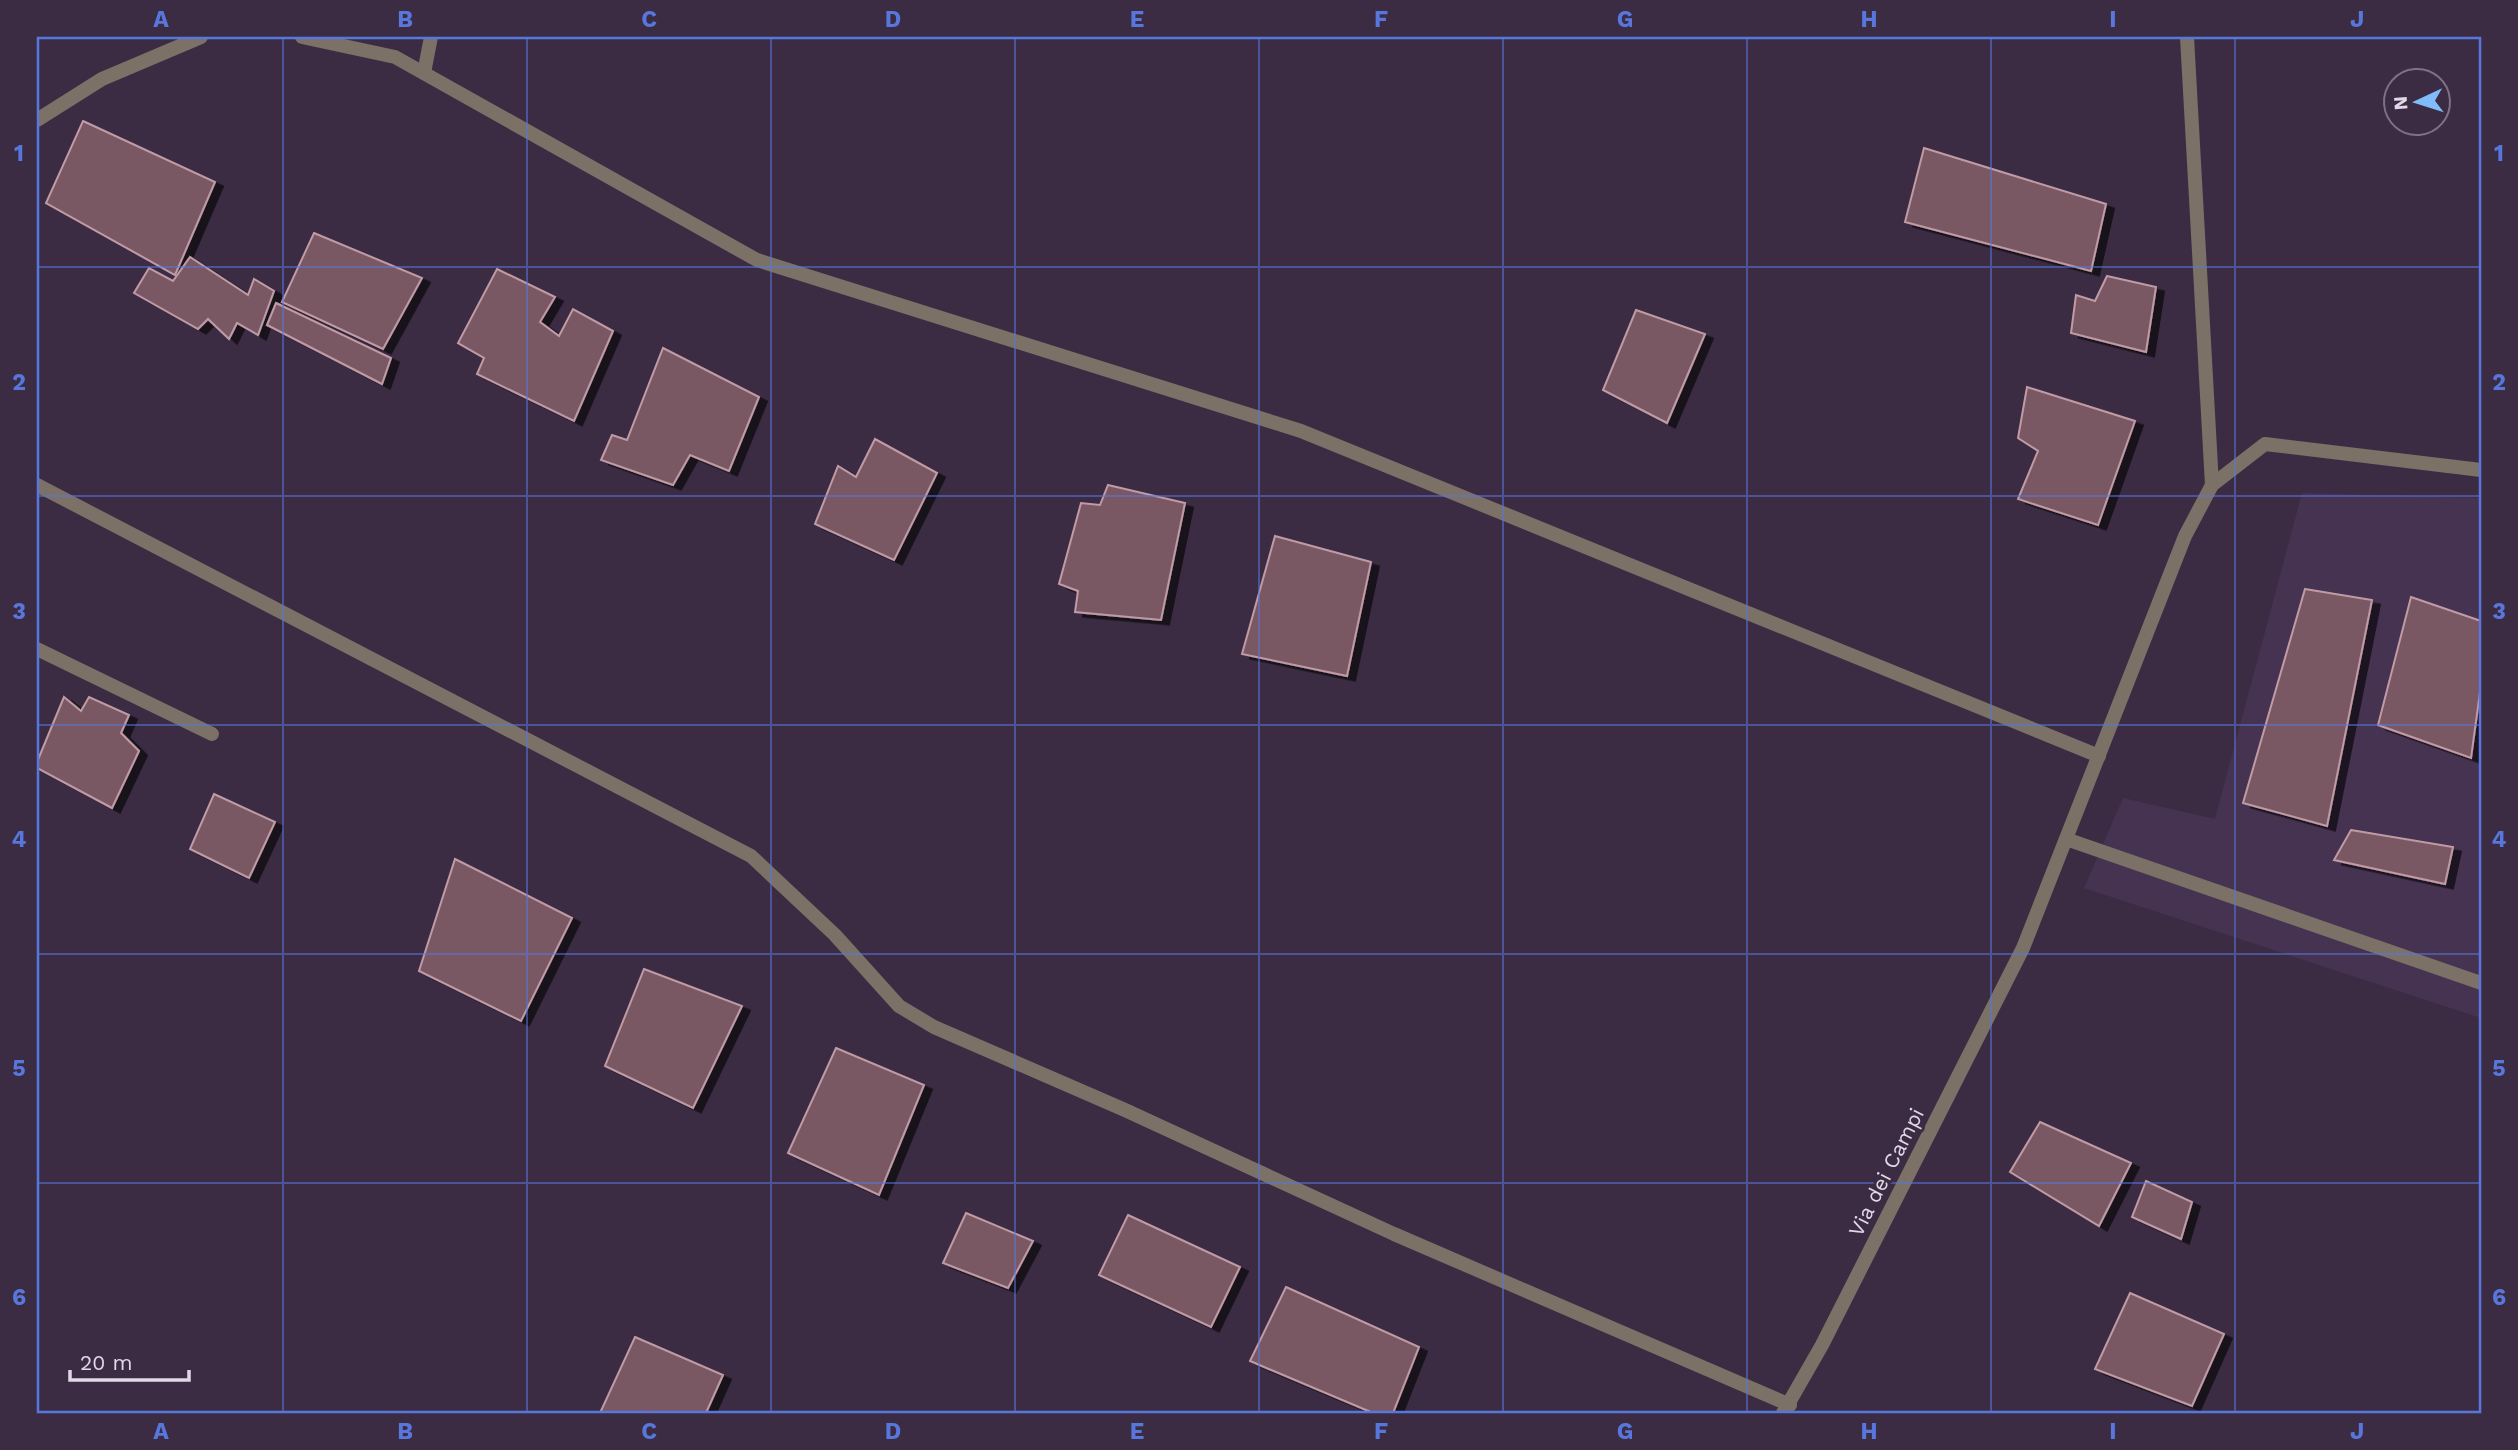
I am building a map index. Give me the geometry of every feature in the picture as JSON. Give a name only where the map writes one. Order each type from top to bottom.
[{"type":"street","points":[[37,120],[102,79],[201,37]]},
{"type":"street","points":[[302,37],[395,57],[757,260],[1301,431],[2099,755]]},
{"type":"street","points":[[424,73],[431,37]]},
{"type":"street","points":[[2186,37],[2213,485]]},
{"type":"street","points":[[2213,485],[2265,444],[2481,470]]},
{"type":"street","points":[[37,485],[751,856],[835,935],[899,1006],[934,1027],[1125,1110],[1394,1234],[1786,1409]]},
{"type":"street","name":"Via dei Campi","points":[[1786,1409],[2023,948],[2185,536],[2213,485]]},
{"type":"street","points":[[37,649],[212,734]]},
{"type":"street","points":[[2066,839],[2481,983]]},
{"type":"shaded area","points":[[2302,493],[2481,498],[2481,1018],[2084,888],[2123,798],[2215,819]]},
{"type":"building","points":[[83,121],[215,182],[175,275],[46,203]]},
{"type":"building","points":[[1924,148],[2106,204],[2091,271],[1905,222]]},
{"type":"building","points":[[314,233],[422,278],[383,349],[282,302]]},
{"type":"building","points":[[190,257],[248,295],[254,279],[274,291],[258,335],[237,323],[229,339],[208,319],[198,329],[134,293],[149,268],[173,281]]},
{"type":"building","points":[[497,269],[555,297],[540,322],[559,336],[573,309],[613,331],[574,421],[477,374],[484,358],[458,343]]},
{"type":"building","points":[[2107,276],[2156,287],[2146,352],[2071,333],[2076,295],[2095,301]]},
{"type":"building","points":[[276,303],[391,358],[382,384],[267,325]]},
{"type":"building","points":[[1636,310],[1705,334],[1667,423],[1603,390]]},
{"type":"building","points":[[663,348],[759,397],[729,471],[690,455],[673,485],[601,460],[612,435],[627,440]]},
{"type":"building","points":[[2027,387],[2135,421],[2098,525],[2018,499],[2038,451],[2018,438]]},
{"type":"building","points":[[875,439],[937,473],[894,560],[815,524],[838,466],[856,477]]},
{"type":"building","points":[[1108,485],[1185,503],[1161,620],[1075,612],[1078,591],[1059,584],[1081,503],[1100,505]]},
{"type":"building","points":[[1275,536],[1371,562],[1347,676],[1242,654]]},
{"type":"building","points":[[2305,589],[2372,600],[2327,826],[2243,803]]},
{"type":"building","points":[[2411,597],[2481,621],[2481,685],[2471,758],[2378,725]]},
{"type":"building","points":[[64,697],[81,711],[89,697],[129,715],[121,733],[139,751],[112,808],[37,768],[37,762]]},
{"type":"building","points":[[214,794],[275,822],[249,878],[190,849]]},
{"type":"building","points":[[2351,830],[2453,847],[2445,884],[2334,860]]},
{"type":"building","points":[[455,859],[572,918],[521,1021],[419,971]]},
{"type":"building","points":[[644,969],[742,1006],[693,1108],[605,1066]]},
{"type":"building","points":[[836,1048],[924,1085],[879,1195],[788,1153]]},
{"type":"building","points":[[2040,1122],[2131,1163],[2099,1226],[2010,1172]]},
{"type":"building","points":[[2146,1181],[2192,1202],[2181,1239],[2132,1217]]},
{"type":"building","points":[[966,1213],[1033,1241],[1008,1288],[943,1263]]},
{"type":"building","points":[[1128,1215],[1240,1267],[1211,1327],[1099,1275]]},
{"type":"building","points":[[1286,1287],[1419,1347],[1393,1413],[1373,1413],[1250,1361]]},
{"type":"building","points":[[2130,1293],[2224,1334],[2192,1406],[2095,1369]]},
{"type":"building","points":[[635,1337],[723,1375],[706,1413],[600,1413]]}]
